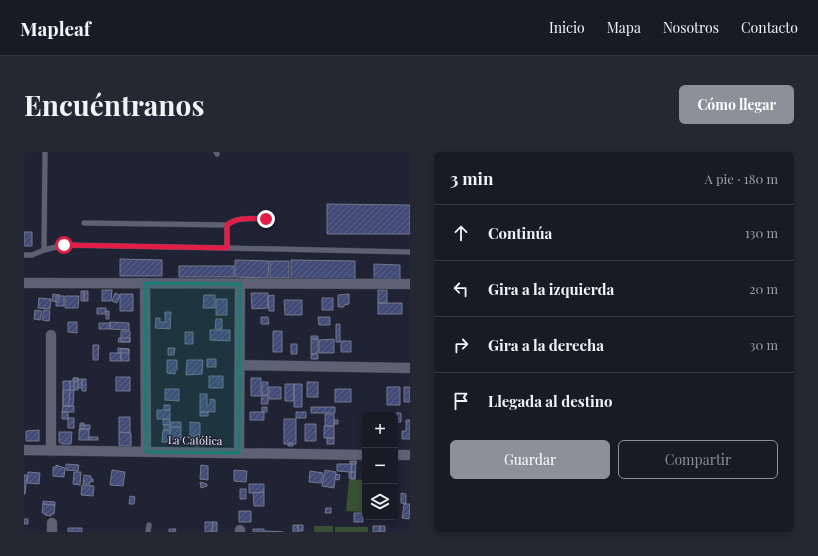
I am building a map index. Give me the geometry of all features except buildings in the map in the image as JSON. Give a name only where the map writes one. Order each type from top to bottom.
[{"type":"street","points":[[24,283],[410,284]]},
{"type":"street","points":[[145,283],[146,452]]},
{"type":"street","points":[[239,453],[240,284]]},
{"type":"street","points":[[51,335],[51,451]]},
{"type":"street","points":[[240,365],[410,368]]},
{"type":"street","name":"La Católica","points":[[24,450],[362,455]]},
{"type":"street","points":[[398,455],[410,455]]},
{"type":"lane","points":[[44,250],[45,152]]},
{"type":"lane","points":[[84,224],[227,225],[237,219],[266,219]]},
{"type":"lane","points":[[227,225],[227,248]]},
{"type":"lane","points":[[24,255],[32,255],[64,245],[410,252]]},
{"type":"lane","points":[[148,532],[149,525]]},
{"type":"highlighted area","points":[[145,283],[240,284],[239,453],[146,452]]},
{"type":"green space","points":[[349,479],[362,480],[362,512],[346,511]]},
{"type":"green space","points":[[314,526],[333,526],[333,532],[314,532]]},
{"type":"green space","points":[[335,527],[368,527],[368,532],[335,532]]},
{"type":"route","points":[[64,245],[87,244],[227,248],[227,225],[232,221],[237,219],[266,219]]}]
